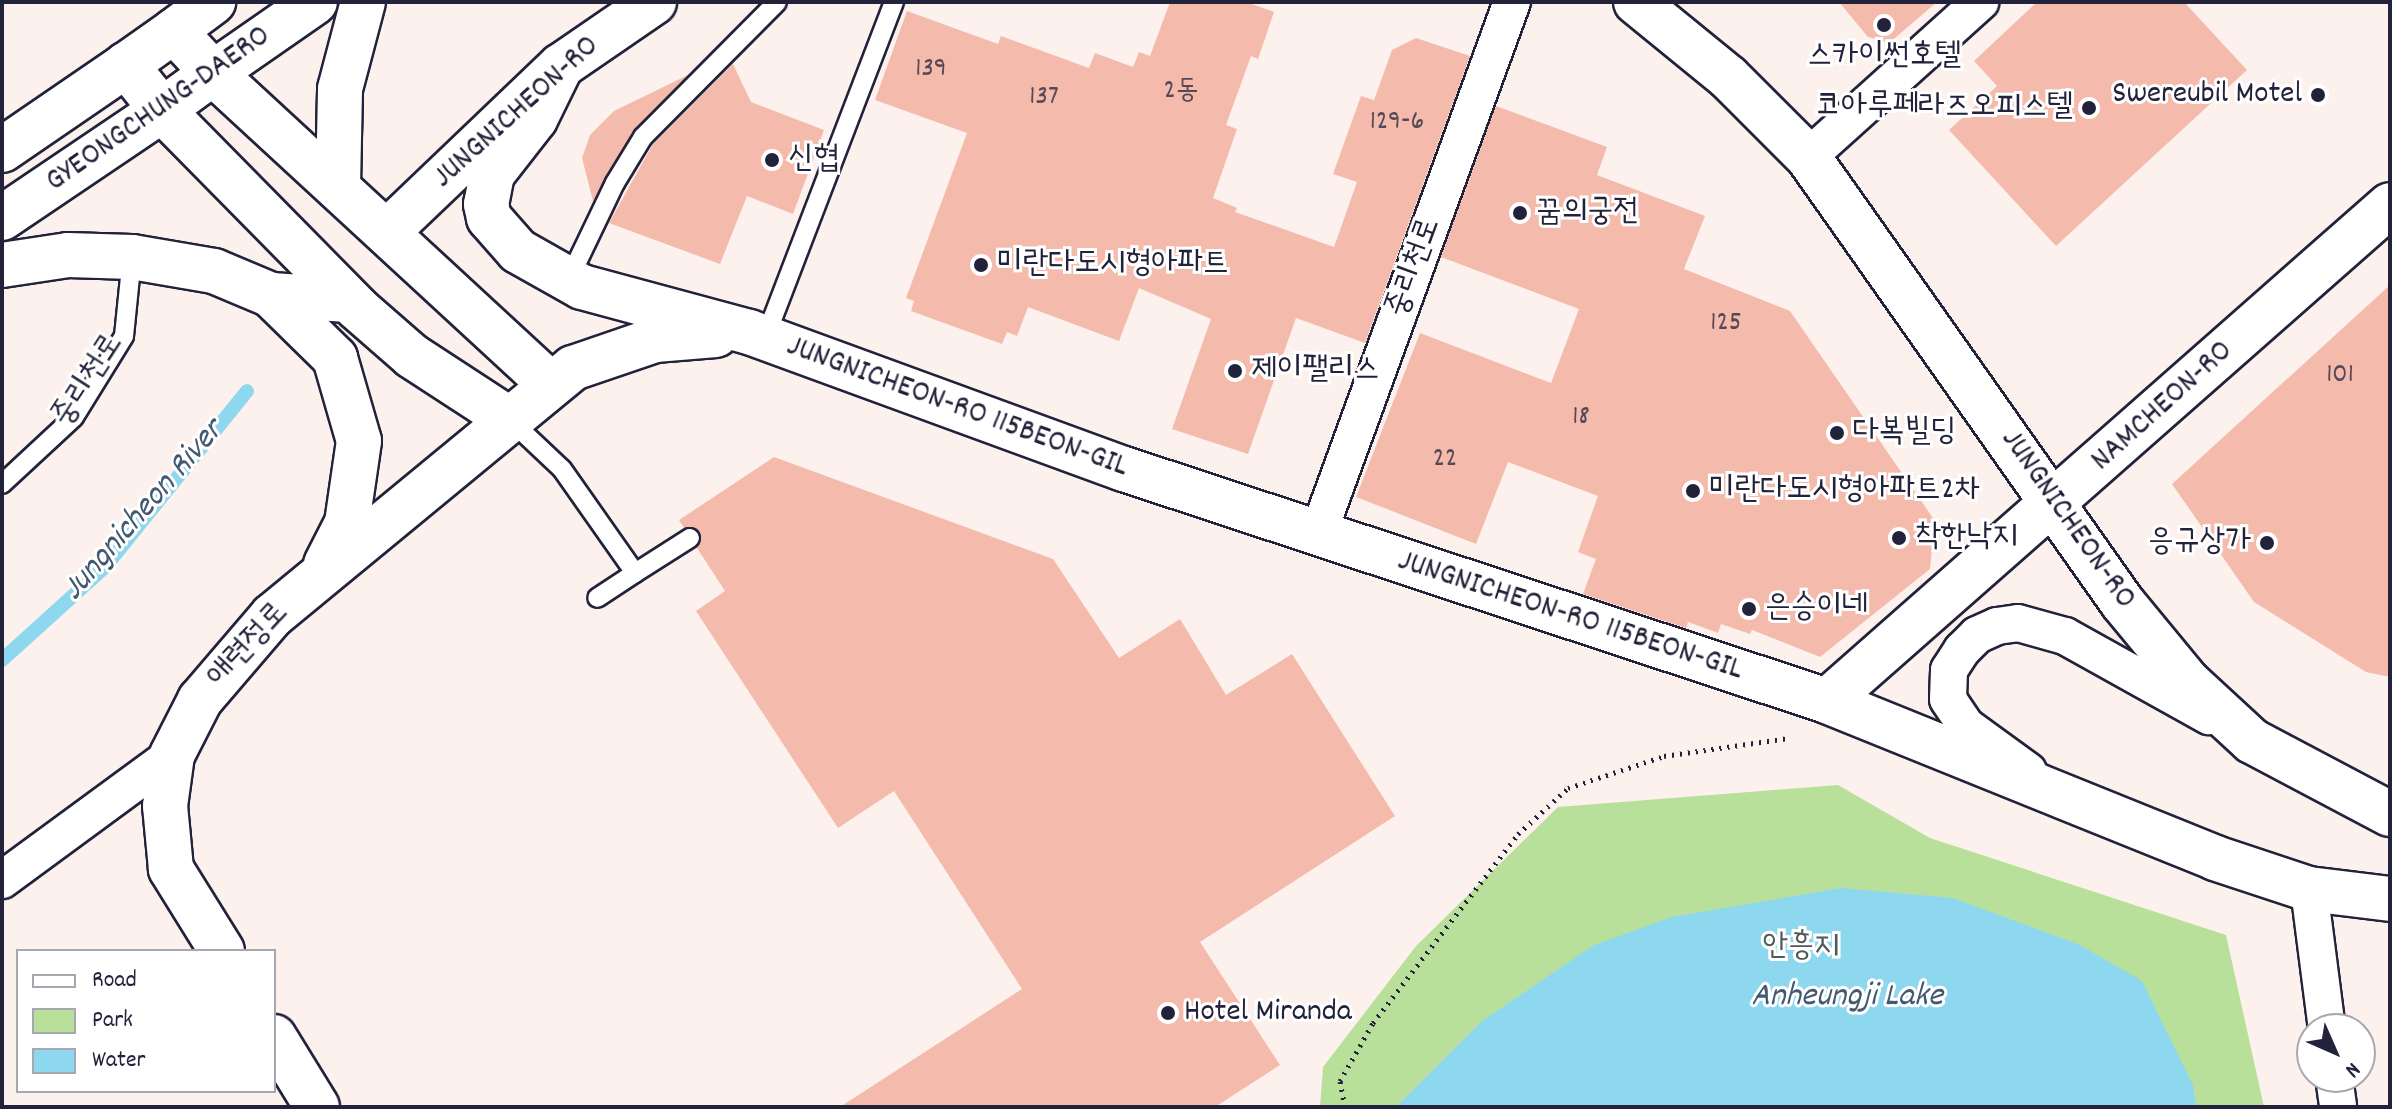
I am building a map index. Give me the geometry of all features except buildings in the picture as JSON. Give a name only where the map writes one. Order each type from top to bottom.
[{"type":"street","name":"GYEONGCHUNG-DAERO","points":[[2,150],[213,2]]},
{"type":"street","name":"GYEONGCHUNG-DAERO","points":[[2,218],[315,2]]},
{"type":"street","points":[[338,186],[340,89],[363,2]]},
{"type":"street","name":"JUNGNICHEON-RO","points":[[387,232],[561,66],[654,2]]},
{"type":"street","name":"중리천로","points":[[1318,534],[1512,2]]},
{"type":"street","name":"JUNGNICHEON-RO","points":[[1636,2],[1728,77],[1808,157],[2122,602],[2188,682],[2252,741],[2390,814]]},
{"type":"street","points":[[1808,157],[1980,2]]},
{"type":"street","points":[[174,31],[213,73],[387,232],[568,373]]},
{"type":"street","points":[[126,65],[162,110],[348,300],[412,356],[510,420]]},
{"type":"street","points":[[561,66],[535,119],[492,174],[486,204],[489,218],[518,251],[568,281],[596,317],[599,333],[568,373]]},
{"type":"street","name":"NAMCHEON-RO","points":[[1827,701],[2390,205]]},
{"type":"street","points":[[2,265],[68,255],[132,257],[214,271],[271,295],[348,300]]},
{"type":"street","name":"JUNGNICHEON-RO 115BEON-GIL","points":[[568,281],[757,335],[1318,534],[1827,701],[2187,848],[2309,889],[2390,899]]},
{"type":"street","points":[[271,295],[335,358],[359,441],[347,523],[321,573]]},
{"type":"street","points":[[568,373],[655,340],[757,335]]},
{"type":"street","name":"애련정로","points":[[221,949],[171,869],[165,806],[172,755],[200,700],[272,616],[568,373]]},
{"type":"street","points":[[2056,792],[1966,726],[1948,699],[1949,670],[1962,650],[1977,635],[1997,626],[2040,627],[2089,646],[2252,741]]},
{"type":"street","points":[[2,880],[172,755]]},
{"type":"street","points":[[2309,889],[2325,1013]]},
{"type":"street","points":[[276,1040],[317,1107]]},
{"type":"lane","points":[[568,281],[615,183],[643,137],[777,2]]},
{"type":"lane","points":[[757,335],[894,2]]},
{"type":"lane","name":"중리천로","points":[[2,484],[74,417],[124,336],[132,257]]},
{"type":"lane","points":[[510,420],[562,469],[635,573]]},
{"type":"lane","points":[[597,598],[690,538]]},
{"type":"path","points":[[1345,1107],[1340,1081],[1373,1023],[1518,834],[1568,788],[1664,756],[1803,736]]},
{"type":"green space","name":"안흥지","points":[[1838,785],[1930,838],[2226,935],[2264,1107],[1320,1107],[1323,1067],[1416,946],[1558,807]]},
{"type":"water","name":"Anheungji Lake","points":[[1841,888],[1953,898],[2080,945],[2142,981],[2193,1085],[2196,1107],[1396,1107],[1482,1021],[1594,945],[1672,917]]},
{"type":"waterway","name":"Jungnicheon River","points":[[2,660],[105,567],[247,391]]},
{"type":"place","name":"스카이썬호텔","points":[[1884,25]]},
{"type":"place","name":"Swereubil Motel","points":[[2318,95]]},
{"type":"place","name":"코아루페라즈오피스텔","points":[[2089,108]]},
{"type":"place","name":"신협","points":[[772,160]]},
{"type":"place","name":"꿈의궁전","points":[[1520,213]]},
{"type":"place","name":"미란다도시형아파트","points":[[981,265]]},
{"type":"place","name":"제이팰리스","points":[[1235,371]]},
{"type":"place","name":"다복빌딩","points":[[1837,433]]},
{"type":"place","name":"미란다도시형아파트2차","points":[[1693,491]]},
{"type":"place","name":"착한낙지","points":[[1899,538]]},
{"type":"place","name":"응규상가","points":[[2267,543]]},
{"type":"place","name":"은승이네","points":[[1749,609]]},
{"type":"place","name":"Hotel Miranda","points":[[1168,1013]]}]
